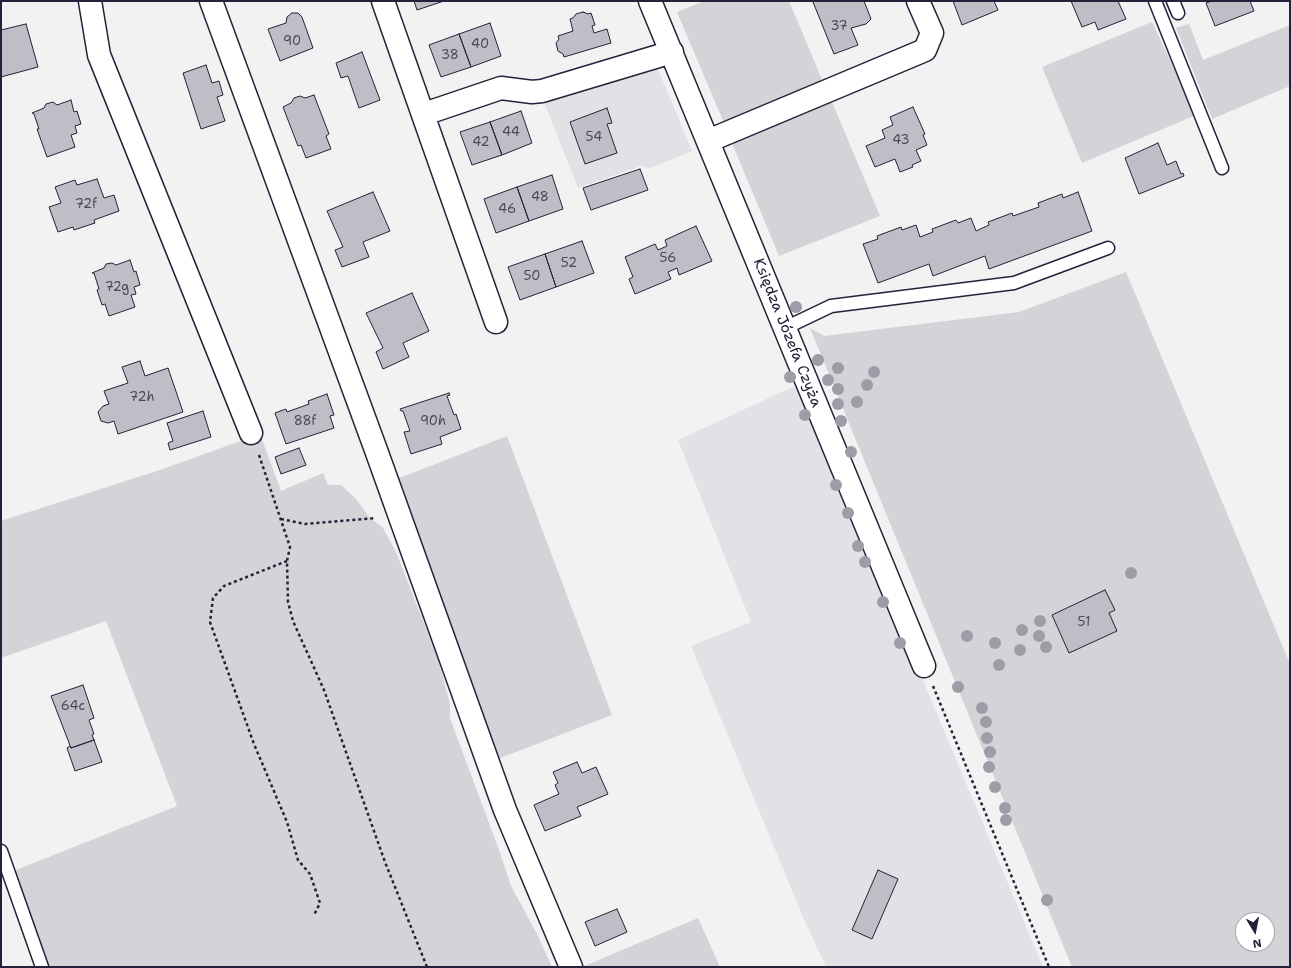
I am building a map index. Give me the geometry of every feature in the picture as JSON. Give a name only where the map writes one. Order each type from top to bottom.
[{"type":"street","points":[[90,1],[100,55],[252,433]]},
{"type":"street","points":[[211,1],[399,514],[505,810],[572,967]]},
{"type":"street","points":[[383,1],[496,322]]},
{"type":"street","name":"Księdza Józefa Czyża","points":[[650,1],[924,666]]},
{"type":"street","points":[[708,141],[925,50],[932,33],[918,1]]},
{"type":"street","points":[[424,114],[501,88],[532,92],[542,91],[672,52]]},
{"type":"lane","points":[[1155,1],[1222,168]]},
{"type":"lane","points":[[1173,1],[1178,13]]},
{"type":"lane","points":[[785,328],[831,306],[1014,283],[1108,248]]},
{"type":"lane","points":[[1,851],[42,967]]},
{"type":"path","points":[[252,433],[290,547],[287,561],[288,602],[294,621],[324,690],[385,862],[427,967]]},
{"type":"path","points":[[281,519],[305,524],[378,518],[399,514]]},
{"type":"path","points":[[287,561],[224,586],[213,598],[210,622],[254,744],[287,822],[298,860],[310,874],[320,903],[314,915]]},
{"type":"path","points":[[924,666],[1049,967]]},
{"type":"shaded area","points":[[704,1],[789,1],[823,82],[724,123],[677,12]]},
{"type":"shaded area","points":[[1152,22],[1196,115],[1082,163],[1042,67]]},
{"type":"shaded area","points":[[1189,24],[1203,60],[1290,25],[1290,86],[1212,119],[1176,28]]},
{"type":"shaded area","points":[[658,69],[692,151],[651,168],[641,166],[578,188],[544,102]]},
{"type":"shaded area","points":[[832,102],[880,216],[779,256],[732,143]]},
{"type":"shaded area","points":[[1126,272],[1290,664],[1290,967],[1072,967],[810,328],[824,336],[1019,312]]},
{"type":"shaded area","points":[[799,384],[1043,967],[826,967],[803,917],[691,646],[751,622],[678,440]]},
{"type":"shaded area","points":[[260,434],[281,491],[323,473],[328,485],[341,485],[356,499],[369,517],[383,528],[396,552],[438,659],[450,704],[450,718],[511,886],[537,934],[552,967],[50,967],[11,872],[177,806],[106,621],[1,658],[1,521],[160,470]]},
{"type":"shaded area","points":[[507,436],[612,715],[495,760],[397,479]]},
{"type":"shaded area","points":[[698,918],[720,967],[582,967]]},
{"type":"building","points":[[414,1],[444,1],[417,10]]},
{"type":"building","points":[[864,1],[871,19],[866,24],[851,28],[858,45],[834,54],[813,2]]},
{"type":"building","points":[[953,1],[994,1],[998,10],[962,25]]},
{"type":"building","points":[[1071,1],[1118,1],[1126,19],[1098,30],[1095,22],[1082,27]]},
{"type":"building","points":[[1212,1],[1250,1],[1254,11],[1215,26],[1206,3]]},
{"type":"building","points":[[583,12],[588,14],[591,13],[595,25],[592,26],[594,33],[607,29],[611,43],[564,57],[563,54],[558,51],[556,43],[559,39],[558,36],[573,31],[570,19],[576,14]]},
{"type":"building","points":[[292,13],[298,13],[302,17],[313,48],[280,61],[268,29],[286,23],[287,17]]},
{"type":"building","points":[[490,23],[501,56],[471,67],[459,34]]},
{"type":"building","points":[[26,24],[38,67],[1,77],[1,30]]},
{"type":"building","points":[[459,34],[471,67],[441,77],[429,45]]},
{"type":"building","points":[[362,52],[380,100],[359,108],[348,76],[341,78],[336,63]]},
{"type":"building","points":[[206,65],[212,83],[219,81],[223,95],[217,97],[225,121],[201,129],[183,73]]},
{"type":"building","points":[[314,95],[329,134],[326,136],[331,149],[306,158],[301,145],[298,146],[283,107],[291,103],[294,98],[300,96],[305,98]]},
{"type":"building","points":[[71,100],[74,112],[77,111],[81,124],[75,126],[77,133],[71,135],[75,147],[47,157],[37,129],[39,129],[34,114],[32,113],[44,108],[46,104],[53,102],[57,105]]},
{"type":"building","points":[[913,107],[925,134],[923,135],[927,145],[916,150],[921,161],[912,165],[913,167],[900,172],[895,159],[875,167],[866,146],[885,138],[882,130],[893,125],[890,117]]},
{"type":"building","points":[[607,108],[612,123],[607,124],[617,153],[585,164],[570,122]]},
{"type":"building","points":[[521,111],[532,143],[502,155],[490,122]]},
{"type":"building","points":[[490,122],[502,155],[472,165],[460,132]]},
{"type":"building","points":[[1158,143],[1167,165],[1176,161],[1181,174],[1183,173],[1184,176],[1139,194],[1125,158]]},
{"type":"building","points":[[640,169],[648,190],[591,210],[583,188]]},
{"type":"building","points":[[552,175],[563,209],[529,221],[517,187]]},
{"type":"building","points":[[97,179],[104,198],[114,195],[119,211],[94,220],[95,223],[74,230],[73,227],[58,232],[49,207],[61,203],[55,187],[75,180],[77,185]]},
{"type":"building","points":[[517,187],[529,221],[496,233],[484,199]]},
{"type":"building","points":[[373,192],[390,231],[363,242],[369,257],[342,267],[335,250],[343,247],[327,211]]},
{"type":"building","points":[[1078,192],[1092,231],[989,269],[985,256],[933,276],[929,264],[878,283],[863,244],[878,239],[877,236],[901,227],[902,230],[916,225],[920,237],[933,232],[932,229],[956,220],[958,223],[971,218],[976,231],[989,225],[988,222],[1012,213],[1013,216],[1039,207],[1038,203],[1062,194],[1063,198]]},
{"type":"building","points":[[696,226],[712,261],[679,275],[677,268],[668,272],[671,279],[635,294],[629,279],[633,277],[625,257],[655,244],[658,250],[667,246],[665,240]]},
{"type":"building","points":[[582,241],[594,273],[556,287],[545,254]]},
{"type":"building","points":[[545,254],[556,287],[520,300],[508,267]]},
{"type":"building","points":[[130,260],[134,272],[136,271],[140,285],[134,287],[136,294],[131,295],[135,307],[109,316],[105,304],[102,305],[97,290],[99,289],[94,273],[92,273],[104,268],[106,264],[112,263],[116,265]]},
{"type":"building","points":[[412,293],[429,331],[403,343],[409,357],[383,369],[376,352],[383,348],[366,313]]},
{"type":"building","points":[[140,361],[145,376],[168,368],[183,412],[118,434],[114,421],[108,423],[101,421],[98,412],[103,406],[109,404],[104,391],[128,383],[122,367]]},
{"type":"building","points":[[449,393],[450,395],[447,396],[454,415],[456,414],[461,429],[440,437],[442,444],[411,454],[404,432],[410,431],[403,411],[400,409]]},
{"type":"building","points":[[327,394],[334,415],[330,416],[334,428],[286,444],[275,413],[286,409],[287,412],[309,404],[308,401]]},
{"type":"building","points":[[203,411],[211,437],[170,450],[168,443],[173,441],[167,423]]},
{"type":"building","points":[[299,448],[306,465],[281,474],[275,457]]},
{"type":"building","points":[[1105,590],[1115,610],[1109,613],[1117,631],[1069,653],[1052,615]]},
{"type":"building","points":[[83,685],[94,718],[89,720],[94,734],[92,735],[94,740],[71,748],[51,696]]},
{"type":"building","points":[[94,740],[102,762],[75,771],[67,748]]},
{"type":"building","points":[[577,762],[582,773],[596,767],[608,794],[577,807],[581,816],[545,831],[534,805],[559,794],[555,785],[558,783],[553,772]]},
{"type":"building","points":[[878,870],[898,879],[872,939],[852,930]]},
{"type":"building","points":[[617,909],[627,932],[595,946],[585,922]]}]
